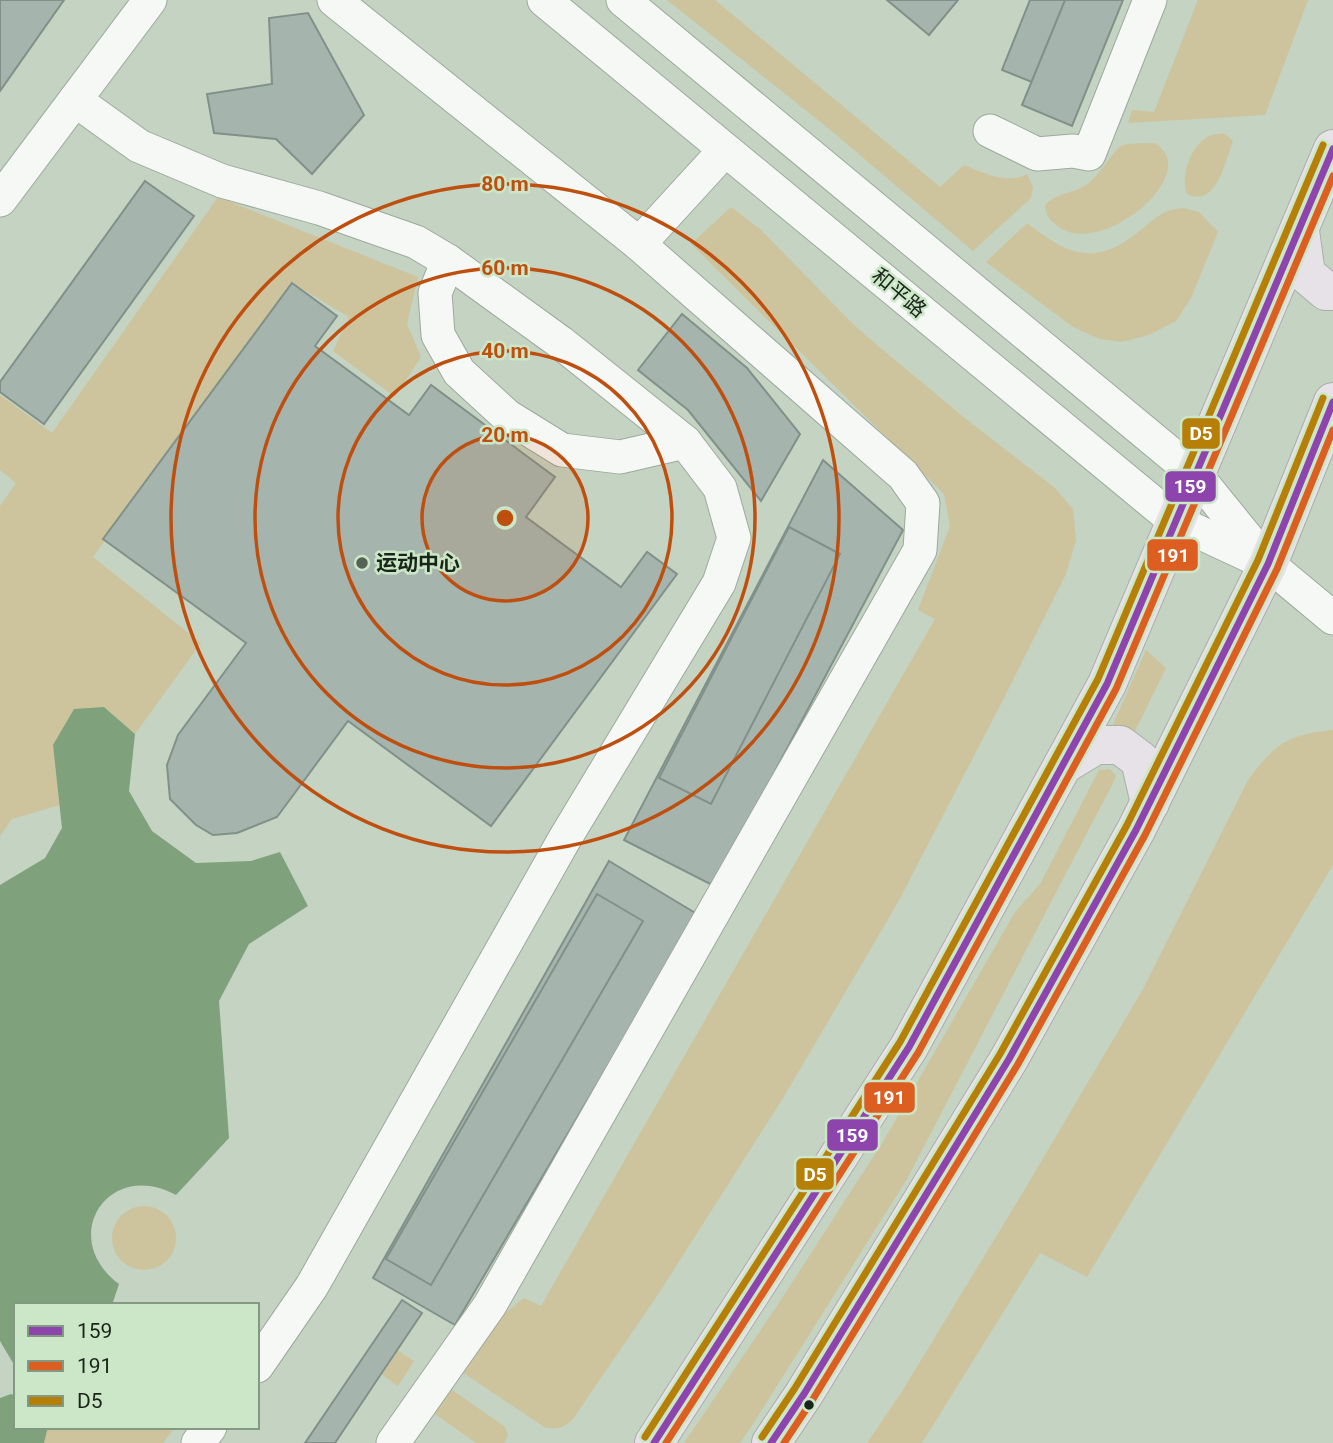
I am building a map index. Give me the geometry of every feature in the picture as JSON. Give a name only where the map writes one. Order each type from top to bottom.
[{"type":"main road","points":[[654,1443],[909,1047],[1107,684],[1333,149]]},
{"type":"main road","points":[[1300,231],[1306,274],[1326,291],[1333,291]]},
{"type":"main road","points":[[771,1443],[804,1394],[1009,1059],[1150,803],[1268,564],[1333,402]]},
{"type":"main road","points":[[1063,765],[1096,745],[1120,745],[1140,760],[1150,803]]},
{"type":"street","points":[[0,200],[150,0]]},
{"type":"street","points":[[334,0],[639,244],[903,475],[923,503],[920,550],[490,1305],[393,1443]]},
{"type":"street","name":"和平路","points":[[544,0],[1175,521],[1268,564]]},
{"type":"street","name":"和平路","points":[[623,0],[1195,474],[1268,564],[1333,618]]},
{"type":"street","points":[[990,131],[1037,153],[1073,150],[1089,154],[1150,0]]},
{"type":"street","points":[[75,100],[139,146],[222,181],[319,208],[416,242],[448,261],[560,342],[685,442],[720,488],[734,538],[719,583],[564,839],[312,1286],[259,1363]]},
{"type":"street","points":[[639,244],[725,150]]},
{"type":"street","points":[[448,261],[435,293],[438,335],[459,372],[507,416],[562,450],[620,457],[685,442]]},
{"type":"shaded area","points":[[667,0],[715,0],[940,187],[964,165],[1004,178],[1027,174],[1033,188],[1031,198],[973,251],[828,128]]},
{"type":"shaded area","points":[[1198,0],[1308,0],[1265,115],[1128,123],[1132,110],[1154,112]]},
{"type":"shaded area","points":[[1224,133],[1233,141],[1213,189],[1197,197],[1187,194],[1185,179],[1191,155],[1207,137]]},
{"type":"shaded area","points":[[1154,143],[1167,156],[1167,172],[1158,190],[1142,208],[1122,222],[1099,231],[1078,234],[1059,227],[1049,218],[1045,205],[1050,200],[1089,183],[1121,146]]},
{"type":"shaded area","points":[[218,197],[418,277],[407,324],[421,357],[395,397],[333,351],[349,317],[292,283],[93,557],[201,643],[135,734],[104,707],[53,745],[60,805],[12,819],[0,836],[0,506],[16,483],[0,470],[0,395],[52,433]]},
{"type":"shaded area","points":[[731,207],[760,229],[877,345],[1055,488],[1073,509],[1076,540],[1066,574],[897,904],[785,1095],[659,1293],[573,1419],[559,1428],[549,1428],[456,1368],[485,1329],[524,1298],[541,1306],[935,619],[918,610],[950,526],[944,494],[691,244]]},
{"type":"shaded area","points":[[1184,208],[1199,212],[1218,232],[1191,298],[1176,321],[1149,335],[1122,342],[1100,339],[1073,327],[986,262],[1027,223],[1070,250],[1096,253],[1125,241],[1166,212]]},
{"type":"shaded area","points":[[1146,650],[1166,668],[1131,739],[1111,729]]},
{"type":"shaded area","points":[[104,707],[135,734],[129,791],[152,831],[196,863],[251,861],[280,852],[308,906],[249,944],[219,1001],[229,1138],[176,1195],[151,1186],[130,1187],[112,1195],[99,1208],[92,1226],[92,1245],[101,1265],[119,1284],[113,1303],[14,1303],[14,1365],[0,1341],[0,885],[45,858],[62,828],[53,745],[74,709]]},
{"type":"shaded area","points":[[1333,730],[1333,865],[1087,1277],[1040,1253],[922,1443],[867,1443],[901,1393],[1022,1194],[1143,989],[1248,780],[1266,758],[1284,743],[1305,734]]},
{"type":"shaded area","points":[[1110,769],[1116,776],[1112,785],[907,1179],[753,1424],[740,1443],[684,1443],[777,1306],[884,1140],[1015,912],[1040,884],[1099,770]]},
{"type":"shaded area","points":[[144,1206],[162,1212],[170,1220],[176,1238],[170,1256],[162,1264],[144,1270],[126,1264],[118,1256],[112,1238],[118,1220],[126,1212]]},
{"type":"shaded area","points":[[397,1350],[414,1361],[398,1386],[381,1374]]},
{"type":"shaded area","points":[[443,1387],[451,1389],[505,1427],[508,1435],[504,1443],[476,1443],[435,1414],[430,1407]]},
{"type":"shaded area","points":[[14,1395],[14,1429],[48,1429],[44,1443],[0,1443],[0,1398]]},
{"type":"shaded area","points":[[48,1429],[174,1429],[163,1443],[44,1443]]},
{"type":"building","points":[[0,0],[64,0],[0,91]]},
{"type":"building","points":[[887,0],[958,0],[929,35]]},
{"type":"building","points":[[1030,0],[1087,0],[1052,90],[1002,70]]},
{"type":"building","points":[[1065,0],[1123,0],[1072,126],[1022,105]]},
{"type":"building","points":[[308,13],[364,115],[312,174],[276,139],[214,133],[207,94],[272,84],[269,18]]},
{"type":"building","points":[[145,181],[194,216],[44,424],[0,392],[0,382]]},
{"type":"building","name":"运动中心","points":[[292,283],[337,316],[315,346],[409,415],[431,385],[555,477],[526,517],[621,587],[647,552],[677,574],[491,826],[348,721],[277,817],[237,833],[213,835],[196,825],[170,799],[167,765],[178,735],[246,643],[103,539]]},
{"type":"building","points":[[682,314],[747,368],[800,434],[761,501],[688,410],[638,370]]},
{"type":"building","points":[[823,460],[903,530],[714,886],[624,840]]},
{"type":"building","points":[[789,527],[840,554],[711,804],[659,778]]},
{"type":"building","points":[[609,861],[697,914],[455,1325],[373,1278]]},
{"type":"building","points":[[597,894],[643,921],[431,1285],[386,1259]]},
{"type":"building","points":[[402,1300],[422,1313],[335,1443],[305,1443]]},
{"type":"transit line","name":"D5","points":[[645,1437],[900,1042],[1098,679],[1323,145]]},
{"type":"transit line","name":"159","points":[[654,1443],[909,1047],[1107,684],[1333,149]]},
{"type":"transit line","name":"191","points":[[666,1443],[918,1053],[1116,689],[1333,176]]},
{"type":"transit line","name":"D5","points":[[762,1437],[795,1388],[1000,1054],[1127,825],[1258,560],[1323,398]]},
{"type":"transit line","name":"159","points":[[771,1443],[804,1394],[1009,1059],[1136,830],[1268,564],[1333,402]]},
{"type":"transit line","name":"191","points":[[784,1443],[1018,1064],[1145,835],[1277,569],[1333,430]]},
{"type":"place","name":"运动中心","points":[[362,563]]}]
